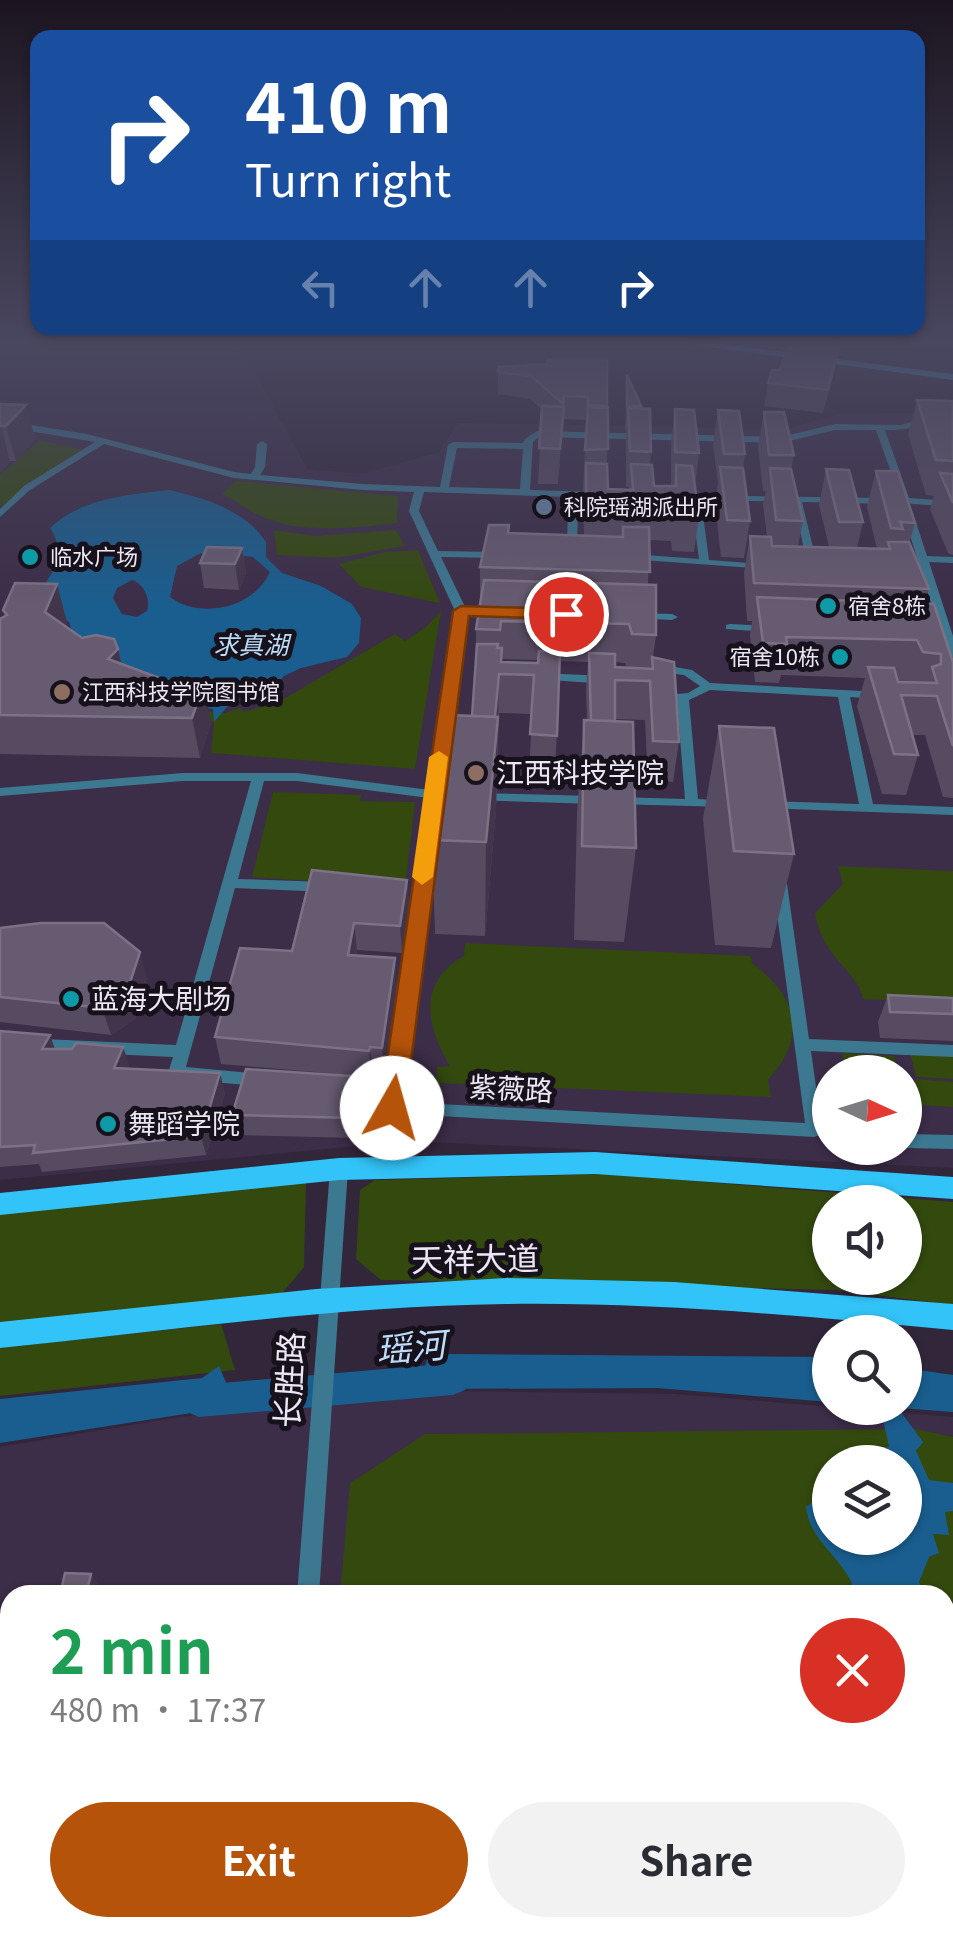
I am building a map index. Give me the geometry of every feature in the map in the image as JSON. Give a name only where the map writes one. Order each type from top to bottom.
[{"type":"main road","points":[[0,1204],[339,1169],[595,1163],[953,1188]]},
{"type":"main road","name":"天祥大道","points":[[0,1336],[327,1300],[545,1292],[778,1300],[953,1318]]},
{"type":"street","points":[[15,435],[22,429]]},
{"type":"street","points":[[43,429],[254,477],[420,489],[614,495]]},
{"type":"street","points":[[525,492],[528,446],[537,434],[781,440],[824,429]]},
{"type":"street","points":[[880,429],[905,501],[922,574],[953,654]]},
{"type":"street","points":[[0,514],[28,488],[103,441]]},
{"type":"street","points":[[254,477],[260,467],[262,444]]},
{"type":"street","points":[[444,490],[453,445],[528,446]]},
{"type":"street","points":[[335,1085],[395,1090],[461,611],[414,511],[420,489]]},
{"type":"street","points":[[572,556],[573,494]]},
{"type":"street","points":[[663,496],[953,504]]},
{"type":"street","points":[[696,498],[704,561]]},
{"type":"street","points":[[797,499],[813,570]]},
{"type":"street","points":[[433,554],[512,555]]},
{"type":"street","points":[[552,556],[589,556]]},
{"type":"street","points":[[624,557],[780,568]]},
{"type":"street","points":[[921,559],[953,560]]},
{"type":"street","points":[[796,569],[830,570]]},
{"type":"street","points":[[461,611],[480,612]]},
{"type":"street","points":[[614,615],[672,617]]},
{"type":"street","points":[[730,628],[786,630]]},
{"type":"street","points":[[636,680],[655,681],[669,670],[679,670],[696,674],[707,686]]},
{"type":"street","points":[[452,674],[470,675]]},
{"type":"street","points":[[526,677],[618,680]]},
{"type":"street","points":[[655,681],[667,694],[683,700],[692,699],[707,686],[883,696]]},
{"type":"street","points":[[844,693],[867,809]]},
{"type":"street","points":[[683,700],[692,803]]},
{"type":"street","points":[[0,792],[183,777],[259,777],[433,794],[953,811]]},
{"type":"street","points":[[259,777],[176,1074],[276,1081]]},
{"type":"street","points":[[769,806],[772,828]]},
{"type":"street","name":"紫薇路","points":[[778,871],[802,1045],[812,1090]]},
{"type":"street","points":[[229,884],[344,888]]},
{"type":"street","points":[[402,890],[421,891]]},
{"type":"street","points":[[0,1042],[182,1051]]},
{"type":"street","points":[[802,1045],[953,1051]]},
{"type":"street","name":"紫薇路","points":[[395,1090],[392,1108],[812,1133]]},
{"type":"street","points":[[922,1141],[953,1142]]},
{"type":"street","name":"长胜路","points":[[309,1585],[339,1169]]},
{"type":"shaded area","name":"江西科技学院","points":[[0,429],[286,429],[307,469],[363,474],[439,452],[454,429],[953,429],[953,1168],[893,1165],[922,1165],[922,1055],[812,1055],[812,1161],[410,1141],[0,1180]]},
{"type":"shaded area","points":[[453,1391],[675,1394],[812,1405],[812,1425],[922,1425],[922,1414],[953,1417],[953,1585],[0,1585],[0,1447],[179,1417]]},
{"type":"green space","points":[[39,440],[82,449],[0,507],[0,475]]},
{"type":"green space","points":[[236,481],[398,496],[397,523],[326,528],[272,521],[222,494]]},
{"type":"green space","points":[[274,530],[315,536],[396,530],[405,546],[336,558],[277,555]]},
{"type":"green space","points":[[418,550],[440,603],[361,587],[339,564],[385,552]]},
{"type":"green space","points":[[441,611],[415,769],[211,753],[214,722],[200,720],[204,711],[225,713],[240,708],[244,712],[280,701],[395,634],[405,641]]},
{"type":"green space","points":[[273,792],[361,795],[360,801],[415,802],[405,887],[252,877]]},
{"type":"green space","points":[[838,866],[953,871],[953,1003],[863,999],[854,979],[825,942],[815,913],[843,884]]},
{"type":"green space","points":[[465,943],[751,956],[752,963],[780,990],[792,1018],[789,1048],[768,1080],[771,1097],[436,1083],[437,1067],[450,1066],[435,1036],[430,1006],[439,979],[464,956]]},
{"type":"green space","points":[[910,1052],[953,1055],[953,1079],[922,1077],[922,1055]]},
{"type":"green space","points":[[922,1080],[953,1082],[953,1107],[922,1105]]},
{"type":"green space","points":[[605,1174],[812,1191],[812,1289],[381,1280],[356,1259],[360,1190],[375,1180]]},
{"type":"green space","points":[[306,1180],[304,1267],[280,1296],[0,1326],[0,1213]]},
{"type":"green space","points":[[922,1200],[953,1202],[953,1305],[875,1295],[922,1295]]},
{"type":"green space","points":[[221,1324],[235,1370],[0,1396],[0,1348]]},
{"type":"green space","points":[[916,1429],[953,1437],[953,1585],[341,1585],[350,1483],[425,1434]]},
{"type":"water","name":"求真湖","points":[[169,490],[235,514],[266,542],[266,557],[282,573],[321,586],[352,604],[361,618],[359,643],[347,657],[284,676],[269,691],[228,706],[214,722],[213,709],[200,707],[75,641],[69,622],[53,615],[34,597],[52,573],[58,556],[50,528],[90,504]],"holes":[[[211,552],[253,557],[270,572],[252,594],[226,607],[196,608],[170,597],[177,566]],[[132,580],[143,588],[148,602],[147,611],[137,617],[122,614],[113,598],[117,588]]]},
{"type":"water","points":[[433,1334],[448,1354],[812,1357],[812,1401],[657,1388],[420,1389]]},
{"type":"water","points":[[219,1366],[236,1406],[0,1443],[0,1399],[202,1378]]},
{"type":"water","points":[[922,1370],[953,1375],[953,1412],[922,1410]]},
{"type":"water","points":[[884,1425],[910,1425],[923,1442],[889,1445]]},
{"type":"water","points":[[922,1464],[929,1480],[953,1483],[953,1511],[945,1512],[949,1535],[933,1534],[939,1553],[929,1557],[920,1585],[852,1585],[832,1555],[922,1555]]},
{"type":"water","points":[[812,1503],[812,1526],[809,1519],[806,1507]]},
{"type":"building","points":[[540,429],[562,429],[560,449],[539,448]]},
{"type":"building","points":[[586,429],[608,429],[608,449],[585,450]]},
{"type":"building","points":[[629,429],[650,429],[651,452],[630,451]]},
{"type":"building","points":[[675,429],[696,429],[699,453],[675,452]]},
{"type":"building","points":[[721,429],[742,429],[745,454],[724,454]]},
{"type":"building","points":[[766,429],[788,429],[794,455],[769,455]]},
{"type":"building","points":[[926,429],[953,429],[953,461],[936,460]]},
{"type":"building","points":[[586,463],[607,464],[608,489],[633,490],[631,464],[652,465],[654,486],[676,486],[676,465],[692,466],[699,515],[676,514],[675,504],[608,503],[609,510],[586,509]]},
{"type":"building","points":[[720,467],[743,468],[750,521],[727,520]]},
{"type":"building","points":[[770,468],[791,469],[803,521],[776,520]]},
{"type":"building","points":[[826,469],[849,470],[863,522],[839,522]]},
{"type":"building","points":[[876,471],[898,471],[915,523],[900,522],[903,529],[891,528]]},
{"type":"building","points":[[940,473],[953,474],[953,503]]},
{"type":"building","points":[[489,525],[509,525],[508,533],[623,537],[623,527],[649,527],[650,572],[480,567]]},
{"type":"building","points":[[750,536],[771,537],[772,546],[890,549],[888,542],[909,542],[929,589],[754,583]]},
{"type":"building","points":[[207,547],[242,548],[235,564],[200,563]]},
{"type":"building","points":[[484,580],[656,585],[656,635],[632,634],[629,624],[501,621],[500,630],[476,629]]},
{"type":"building","points":[[15,583],[57,584],[45,612],[82,638],[96,635],[114,639],[118,649],[108,659],[170,682],[204,684],[192,718],[0,715],[0,619],[7,615],[3,610]]},
{"type":"building","points":[[757,597],[934,604],[953,662],[953,746],[937,696],[901,695],[918,755],[894,754],[868,667],[894,668],[898,682],[937,683],[932,667],[941,664],[941,654],[923,652],[917,640],[786,637],[787,644],[763,643]]},
{"type":"building","points":[[477,644],[498,644],[497,648],[502,648],[501,662],[538,663],[539,651],[560,652],[557,736],[530,734],[534,675],[499,674],[495,717],[472,716]]},
{"type":"building","points":[[589,653],[615,654],[615,667],[653,669],[652,657],[674,662],[679,742],[653,741],[650,681],[615,680],[615,722],[591,721]]},
{"type":"building","points":[[449,715],[498,717],[486,842],[432,840]]},
{"type":"building","points":[[584,720],[633,722],[636,848],[582,846]]},
{"type":"building","points":[[719,726],[774,728],[794,854],[734,851]]},
{"type":"building","points":[[312,870],[407,880],[400,926],[354,923],[348,955],[395,958],[382,1048],[370,1047],[369,1051],[215,1037],[240,948],[292,951]]},
{"type":"building","name":"蓝海大剧场","points":[[41,923],[104,923],[140,952],[127,992],[102,1008],[0,997],[0,928]]},
{"type":"building","points":[[888,995],[953,998],[953,1014],[890,1012]]},
{"type":"building","name":"舞蹈学院","points":[[0,1031],[50,1035],[42,1049],[72,1049],[76,1043],[123,1047],[114,1068],[220,1073],[201,1136],[33,1153],[35,1145],[0,1147]]},
{"type":"building","points":[[246,1069],[365,1077],[355,1118],[232,1115]]},
{"type":"building","points":[[65,1573],[91,1574],[88,1585],[62,1585]]},
{"type":"waterway","name":"瑶河","points":[[199,1401],[453,1379]]},
{"type":"slow traffic","points":[[422,877],[439,757]]},
{"type":"place","name":"科院瑶湖派出所","points":[[544,507]]},
{"type":"place","name":"临水广场","points":[[30,557]]},
{"type":"place","name":"宿舍8栋","points":[[828,606]]},
{"type":"place","name":"宿舍10栋","points":[[840,657]]},
{"type":"place","name":"江西科技学院图书馆","points":[[62,692]]},
{"type":"place","name":"江西科技学院","points":[[476,773]]},
{"type":"place","name":"蓝海大剧场","points":[[71,999]]},
{"type":"place","name":"舞蹈学院","points":[[108,1124]]},
{"type":"route","points":[[392,1108],[461,611],[566,614]]}]
